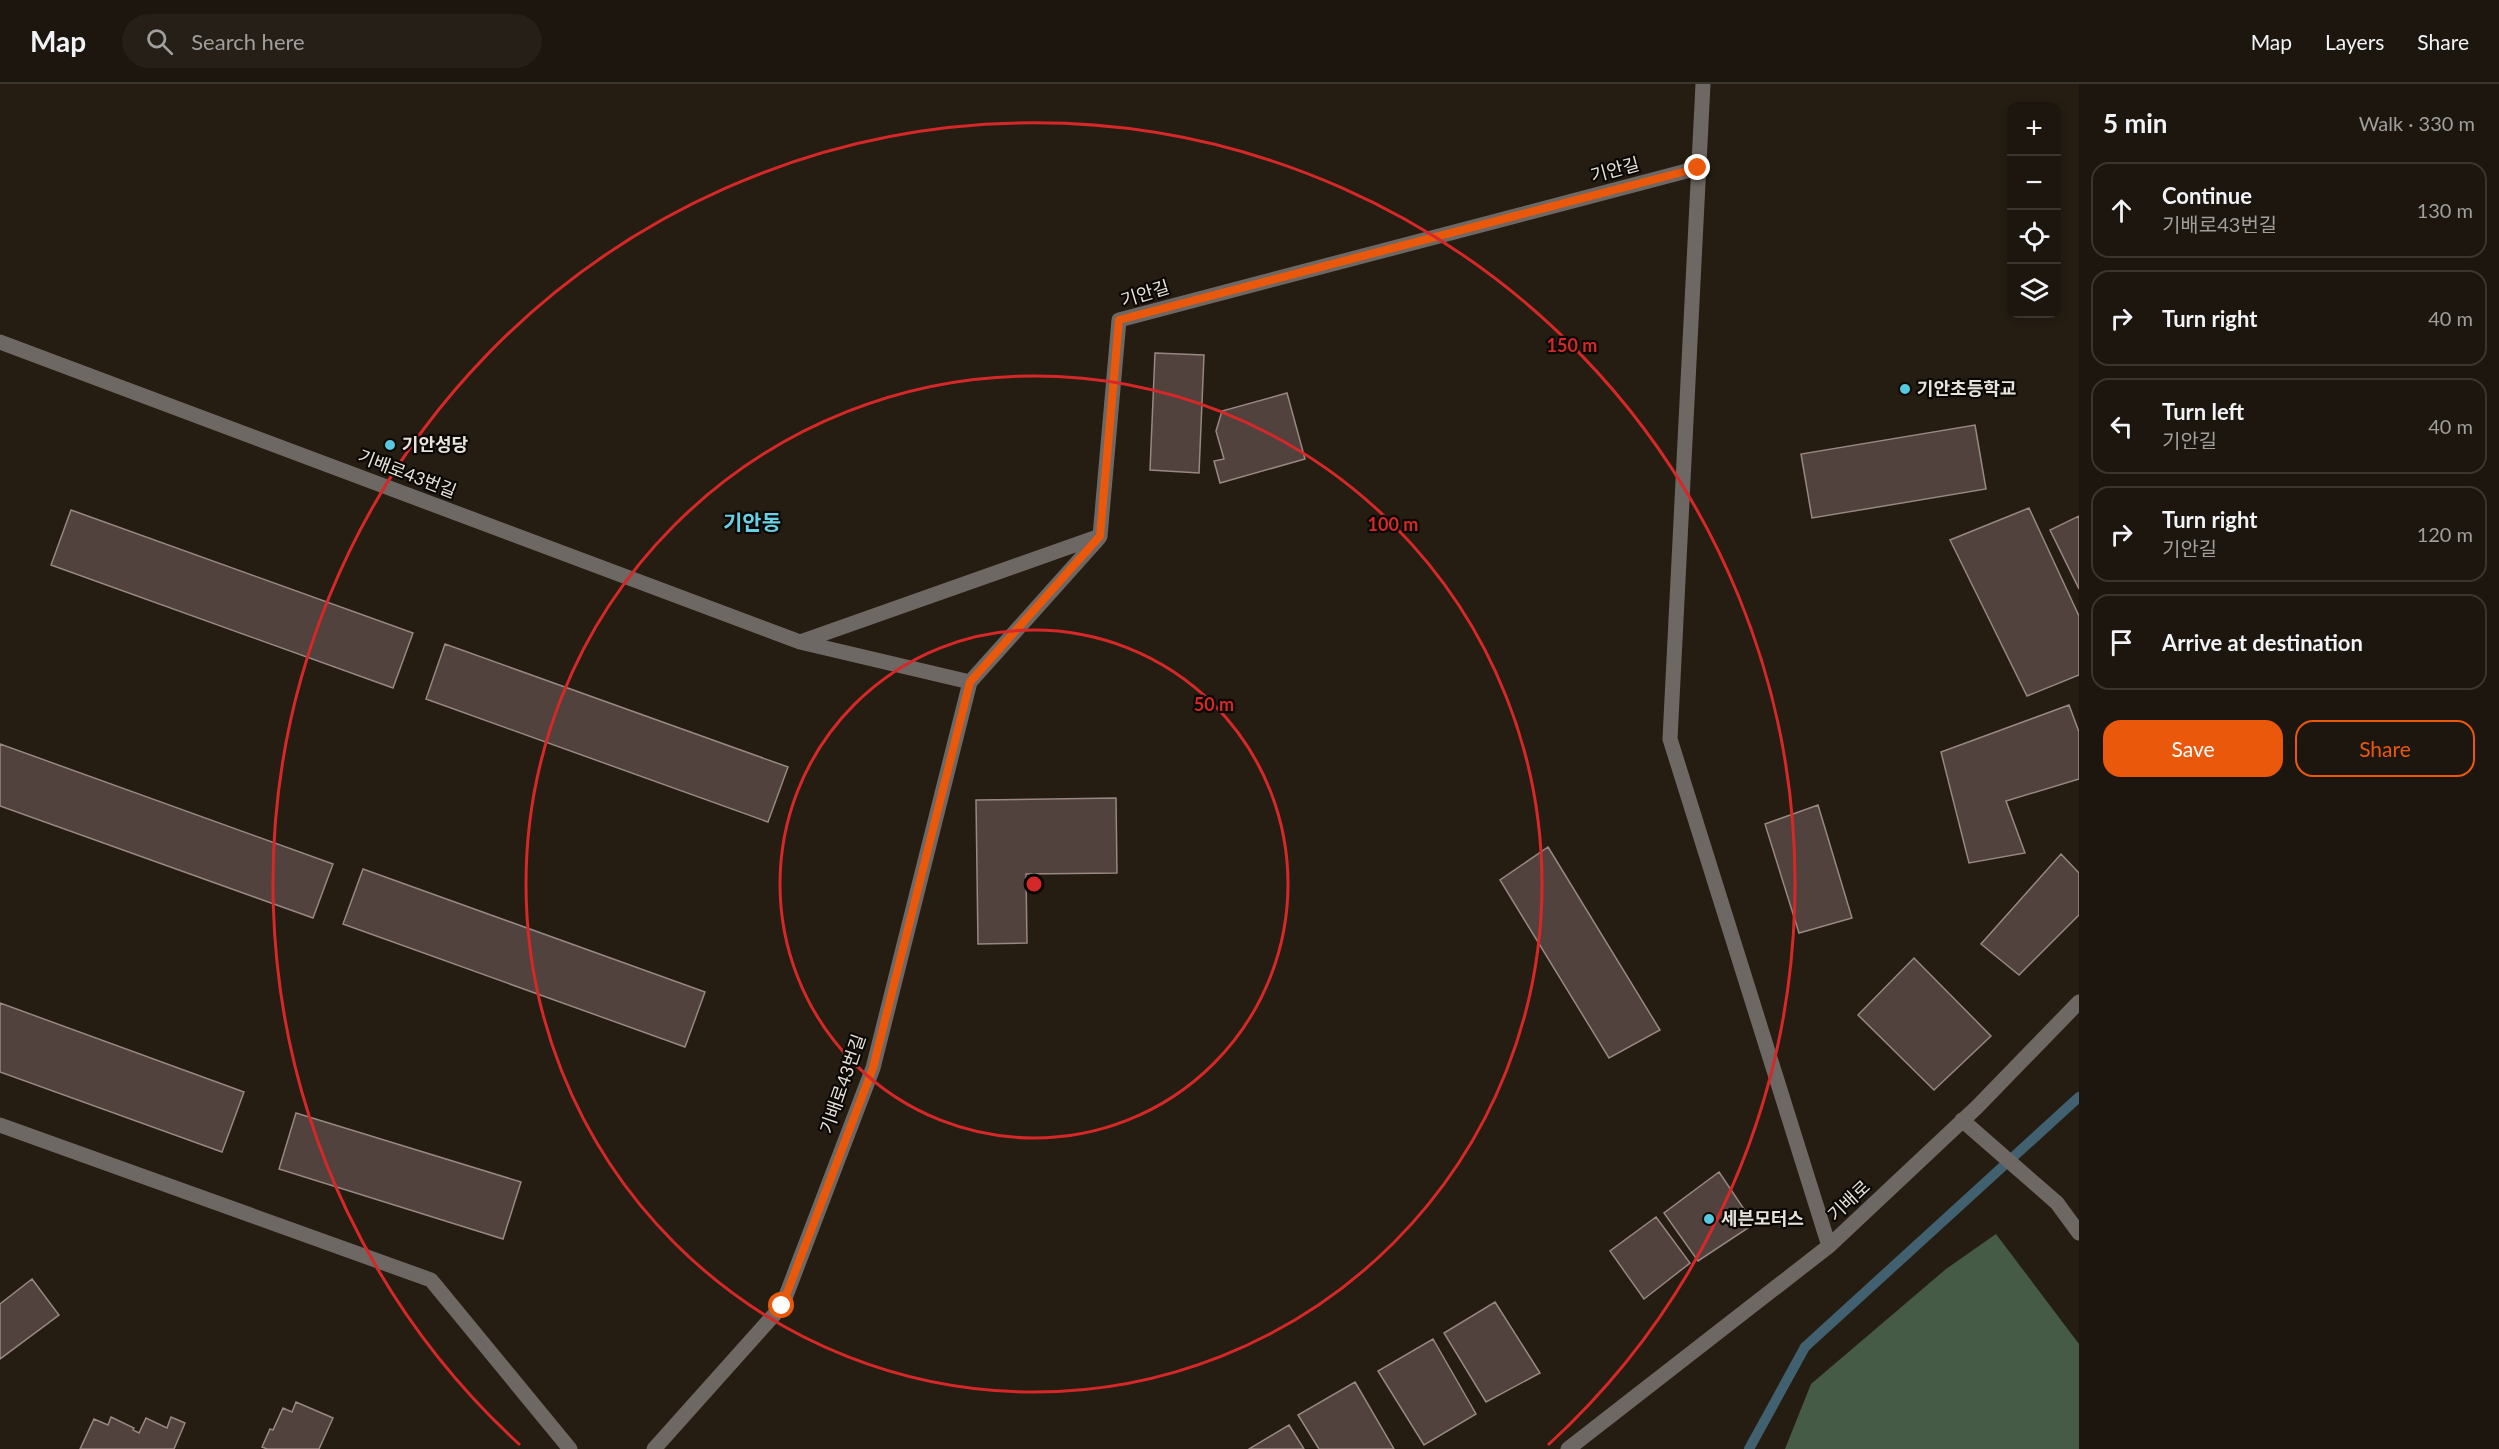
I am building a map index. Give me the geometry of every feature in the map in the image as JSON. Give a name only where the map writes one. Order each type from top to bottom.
[{"type":"street","points":[[1703,84],[1670,739],[1829,1246]]},
{"type":"street","name":"기안길","points":[[1100,536],[1119,320],[1698,168]]},
{"type":"street","name":"기배로43번길","points":[[0,342],[800,642],[970,682],[873,1068],[782,1306],[654,1449]]},
{"type":"street","points":[[800,642],[1100,536]]},
{"type":"street","points":[[970,682],[1100,536]]},
{"type":"street","name":"기배로","points":[[1568,1449],[1829,1246],[1962,1120],[2079,1002]]},
{"type":"street","points":[[1962,1120],[2057,1203],[2079,1233]]},
{"type":"street","points":[[0,1125],[431,1280],[570,1449]]},
{"type":"green space","points":[[1996,1234],[2079,1344],[2079,1449],[1785,1449],[1811,1384],[1946,1269]]},
{"type":"building","points":[[1155,353],[1204,355],[1199,473],[1150,470]]},
{"type":"building","points":[[1287,393],[1305,459],[1220,483],[1214,461],[1224,459],[1216,431],[1222,411]]},
{"type":"building","points":[[1975,425],[1986,489],[1812,518],[1801,454]]},
{"type":"building","points":[[2029,508],[2079,616],[2079,675],[2027,696],[1950,540]]},
{"type":"building","points":[[71,510],[413,633],[393,688],[51,565]]},
{"type":"building","points":[[2079,516],[2079,589],[2050,530]]},
{"type":"building","points":[[445,644],[788,767],[768,822],[426,699]]},
{"type":"building","points":[[2069,705],[2079,732],[2079,779],[2006,801],[2025,853],[1969,863],[1941,752]]},
{"type":"building","points":[[0,744],[333,864],[313,918],[0,806]]},
{"type":"building","points":[[1116,798],[1117,873],[1026,874],[1027,943],[978,944],[976,800]]},
{"type":"building","points":[[1818,805],[1852,918],[1799,933],[1765,824]]},
{"type":"building","points":[[1548,847],[1660,1030],[1609,1058],[1500,880]]},
{"type":"building","points":[[2061,854],[2079,873],[2079,915],[2019,975],[1981,944]]},
{"type":"building","points":[[363,869],[705,992],[685,1047],[343,924]]},
{"type":"building","points":[[1914,958],[1991,1036],[1934,1090],[1858,1015]]},
{"type":"building","points":[[0,1003],[244,1092],[222,1152],[0,1072]]},
{"type":"building","points":[[296,1113],[521,1182],[503,1239],[279,1169]]},
{"type":"building","name":"세븐모터스","points":[[1719,1172],[1754,1224],[1698,1261],[1664,1213]]},
{"type":"building","points":[[1656,1217],[1690,1263],[1644,1299],[1610,1251]]},
{"type":"building","points":[[32,1279],[59,1315],[0,1359],[0,1304]]},
{"type":"building","points":[[1495,1302],[1540,1373],[1486,1402],[1444,1333]]},
{"type":"building","points":[[1433,1339],[1476,1414],[1424,1445],[1378,1371]]},
{"type":"building","points":[[1355,1382],[1394,1449],[1319,1449],[1298,1415]]},
{"type":"building","points":[[296,1402],[333,1418],[319,1449],[267,1449],[262,1447],[283,1408],[292,1412]]},
{"type":"building","points":[[111,1417],[134,1428],[133,1430],[139,1433],[146,1418],[167,1428],[171,1417],[185,1423],[174,1449],[80,1449],[94,1419],[108,1425]]},
{"type":"building","points":[[1289,1425],[1304,1449],[1249,1449]]},
{"type":"waterway","points":[[1749,1449],[1805,1347],[2079,1097]]},
{"type":"place","name":"기안초등학교","points":[[1905,389]]},
{"type":"place","name":"기안성당","points":[[390,445]]},
{"type":"place","name":"세븐모터스","points":[[1709,1219]]},
{"type":"district","name":"기안동","points":[[752,523]]},
{"type":"route","points":[[782,1306],[873,1068],[970,682],[1100,536],[1119,320],[1698,168]]}]
